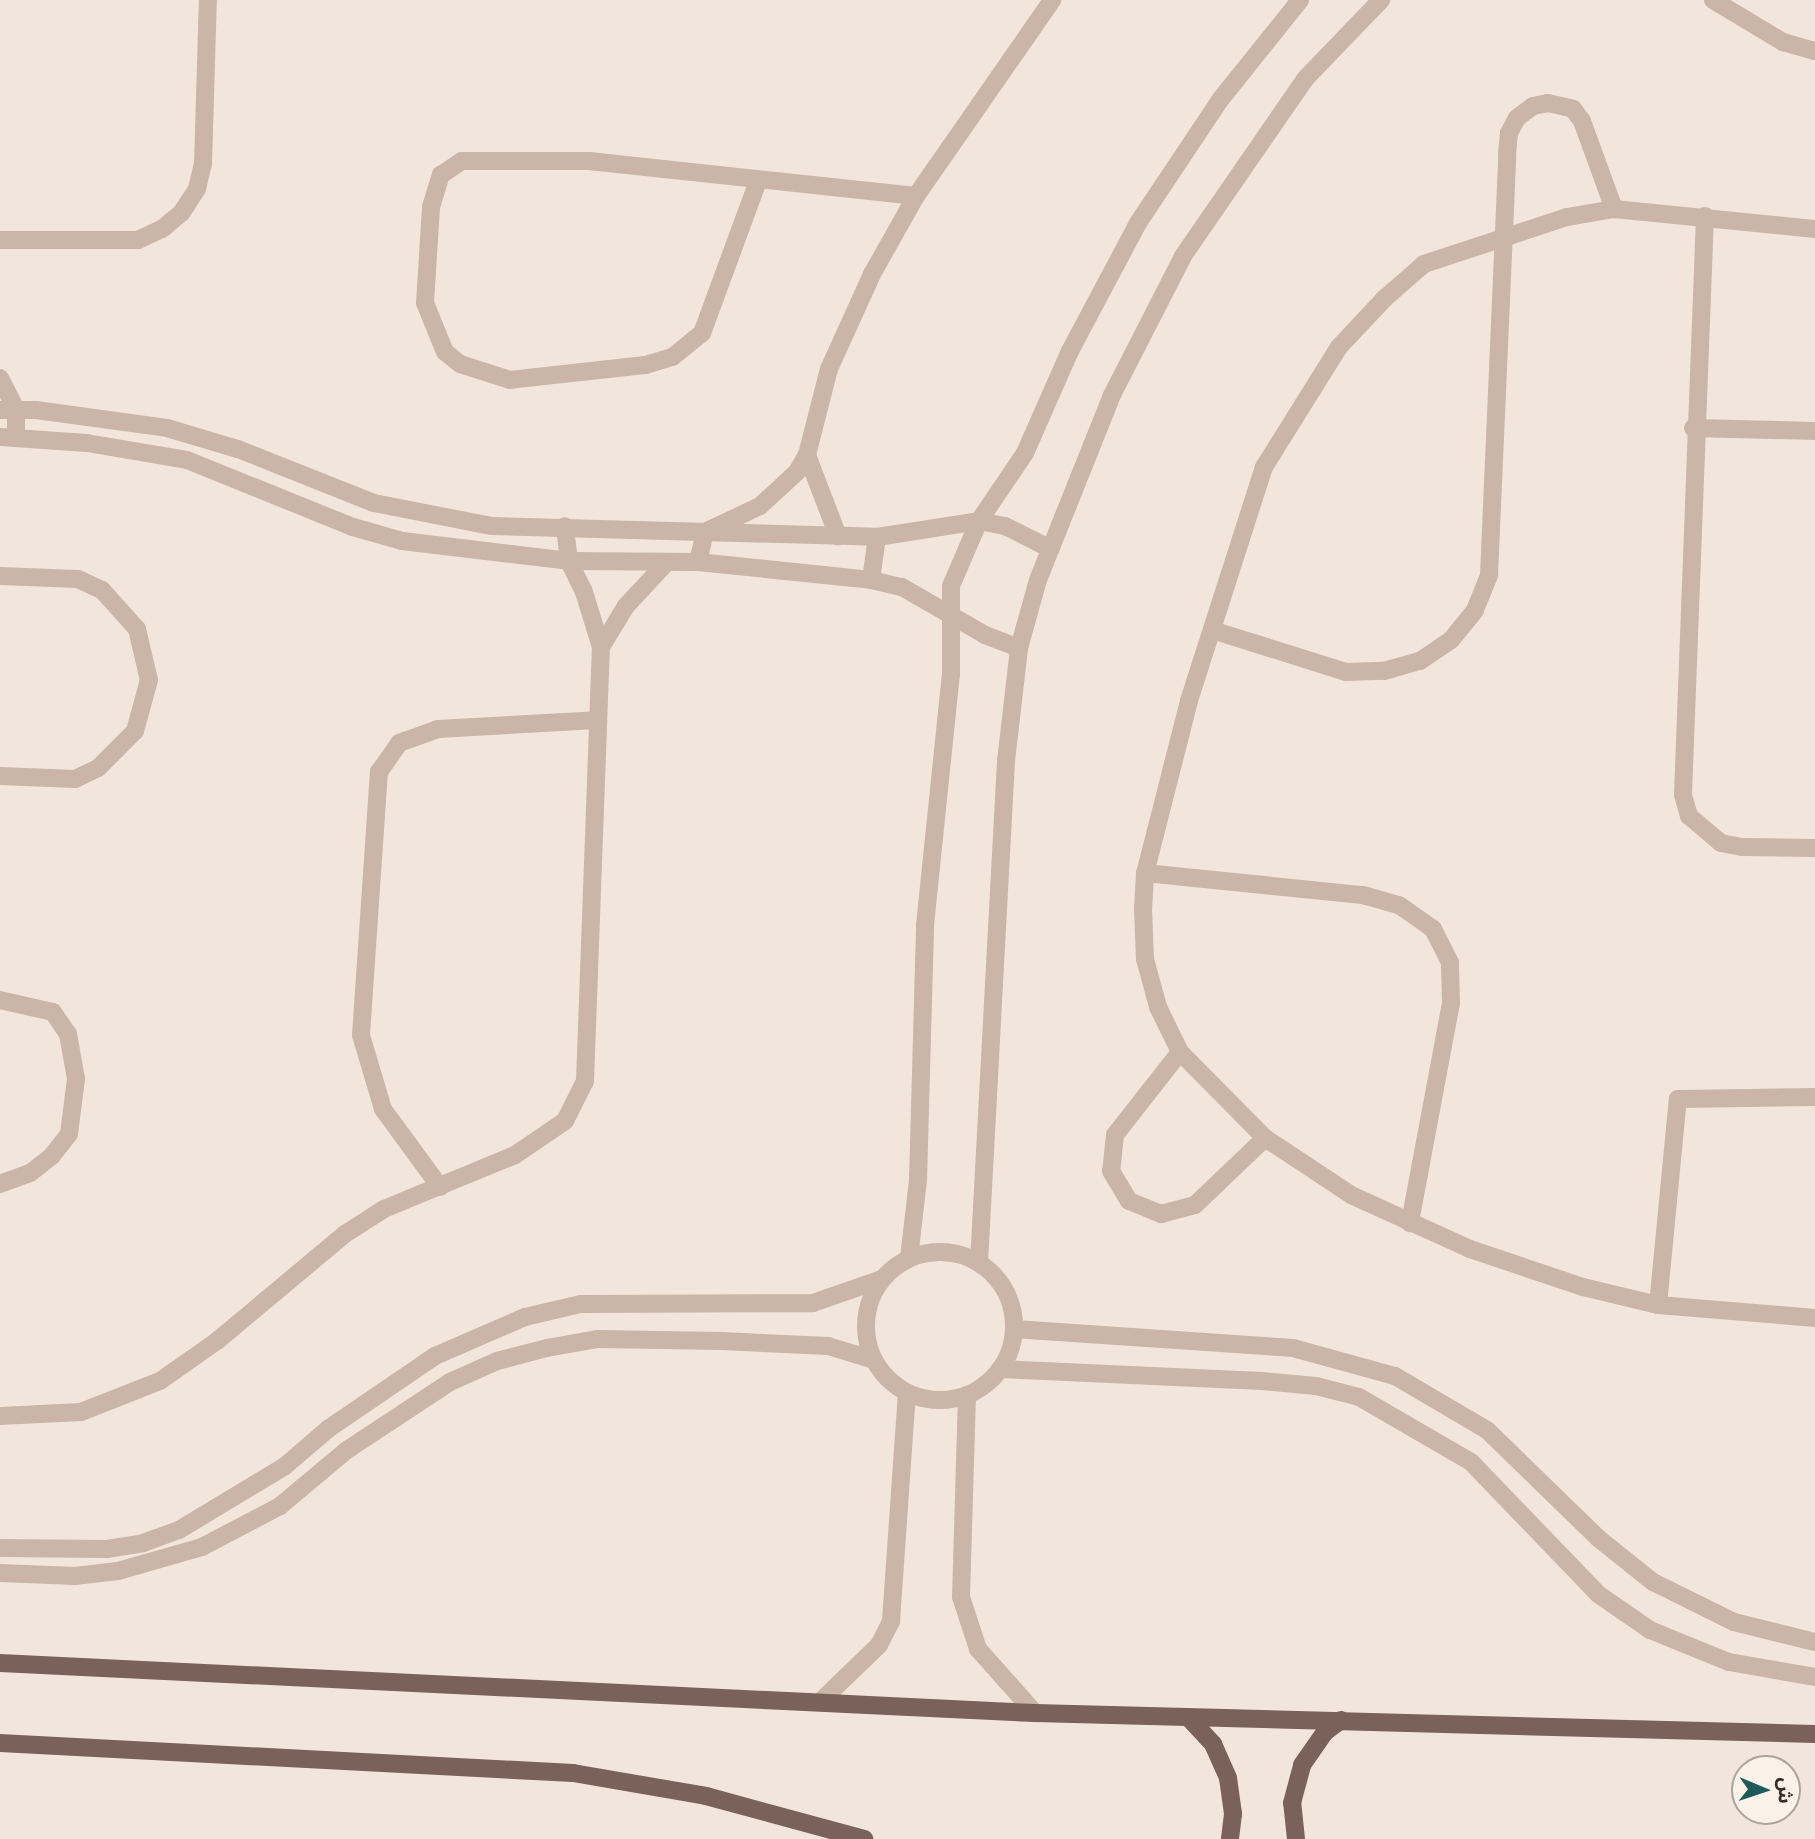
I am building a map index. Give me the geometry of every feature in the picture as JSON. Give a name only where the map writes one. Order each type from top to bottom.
[{"type":"main road","points":[[0,1663],[1035,1713],[1815,1734]]},
{"type":"main road","points":[[1188,1717],[1213,1744],[1228,1778],[1233,1814],[1230,1839]]},
{"type":"main road","points":[[1296,1839],[1292,1803],[1302,1765],[1319,1740],[1341,1720]]},
{"type":"main road","points":[[0,1743],[573,1773],[706,1796],[864,1839]]},
{"type":"street","points":[[0,240],[138,240],[162,229],[182,212],[197,190],[204,164],[208,0]]},
{"type":"street","points":[[705,532],[760,506],[797,472],[807,455],[829,369],[872,274],[916,195],[1052,0]]},
{"type":"street","points":[[909,1258],[918,1180],[925,925],[951,674],[949,612],[956,573],[979,521],[1025,453],[1070,351],[1138,223],[1220,100],[1300,0]]},
{"type":"street","points":[[979,1263],[1006,761],[1019,649],[1051,549],[1112,395],[1183,256],[1305,79],[1381,0]]},
{"type":"street","points":[[1713,0],[1783,42],[1815,51]]},
{"type":"street","points":[[1212,630],[1346,671],[1384,671],[1420,661],[1451,640],[1475,610],[1489,575],[1507,234],[1509,133],[1533,106],[1562,106],[1582,121],[1614,209]]},
{"type":"street","points":[[758,181],[702,333],[672,357],[645,365],[510,380],[460,364],[445,352],[425,303],[431,207],[447,166],[477,158],[589,162],[916,195]]},
{"type":"street","points":[[1815,229],[1614,209],[1507,234],[1424,264],[1339,346],[1264,467],[1212,630],[1145,873],[1145,959],[1158,1007],[1180,1052],[1265,1138],[1351,1195],[1410,1223],[1583,1287],[1658,1306],[1815,1318]]},
{"type":"street","points":[[1705,216],[1693,428],[1683,795],[1689,816],[1721,843],[1815,848]]},
{"type":"street","points":[[0,378],[8,410],[8,437],[187,460],[353,527],[402,541],[569,561],[698,562],[871,580],[902,587],[985,635],[1019,649]]},
{"type":"street","points":[[8,410],[167,428],[238,449],[374,503],[415,514],[491,526],[565,526],[877,537],[979,521],[1005,526],[1051,549]]},
{"type":"street","points":[[1693,428],[1815,431]]},
{"type":"street","points":[[807,455],[838,536]]},
{"type":"street","points":[[0,1416],[81,1412],[160,1381],[209,1347],[345,1234],[384,1209],[440,1187],[542,1140],[565,1121],[585,1081],[601,647],[584,592],[569,561],[565,526]]},
{"type":"street","points":[[698,562],[705,532]]},
{"type":"street","points":[[871,580],[877,537]]},
{"type":"street","points":[[601,647],[626,606],[667,562]]},
{"type":"street","points":[[0,576],[78,579],[102,590],[136,629],[149,680],[135,731],[99,768],[75,779],[0,776]]},
{"type":"street","points":[[440,1187],[383,1109],[361,1035],[379,772],[399,743],[438,730],[597,720]]},
{"type":"street","points":[[1145,873],[1372,897],[1399,905],[1433,929],[1450,962],[1451,1003],[1410,1223]]},
{"type":"street","points":[[0,1000],[53,1012],[68,1034],[76,1079],[69,1134],[52,1156],[30,1173],[0,1184]]},
{"type":"street","points":[[1180,1052],[1115,1135],[1111,1171],[1129,1201],[1161,1214],[1195,1205],[1265,1138]]},
{"type":"street","points":[[1658,1306],[1678,1099],[1815,1097]]},
{"type":"street","points":[[0,1548],[107,1549],[143,1544],[179,1530],[285,1466],[328,1429],[435,1356],[525,1317],[602,1303],[813,1303],[882,1279],[909,1258],[945,1252],[979,1263],[1005,1291],[1013,1329],[1000,1369],[967,1395],[931,1400],[908,1393],[883,1373],[874,1360],[866,1327],[867,1310],[882,1279]]},
{"type":"street","points":[[1013,1329],[1293,1348],[1395,1376],[1487,1430],[1598,1538],[1653,1582],[1734,1622],[1815,1642]]},
{"type":"street","points":[[0,1573],[75,1576],[118,1571],[202,1547],[280,1506],[347,1450],[450,1382],[497,1361],[547,1348],[597,1339],[722,1341],[828,1346],[874,1360]]},
{"type":"street","points":[[1000,1369],[1262,1381],[1316,1386],[1359,1397],[1471,1462],[1598,1594],[1650,1630],[1729,1662],[1815,1677]]},
{"type":"street","points":[[821,1701],[879,1645],[891,1621],[908,1393]]},
{"type":"street","points":[[967,1395],[961,1597],[978,1649],[1035,1713]]}]
